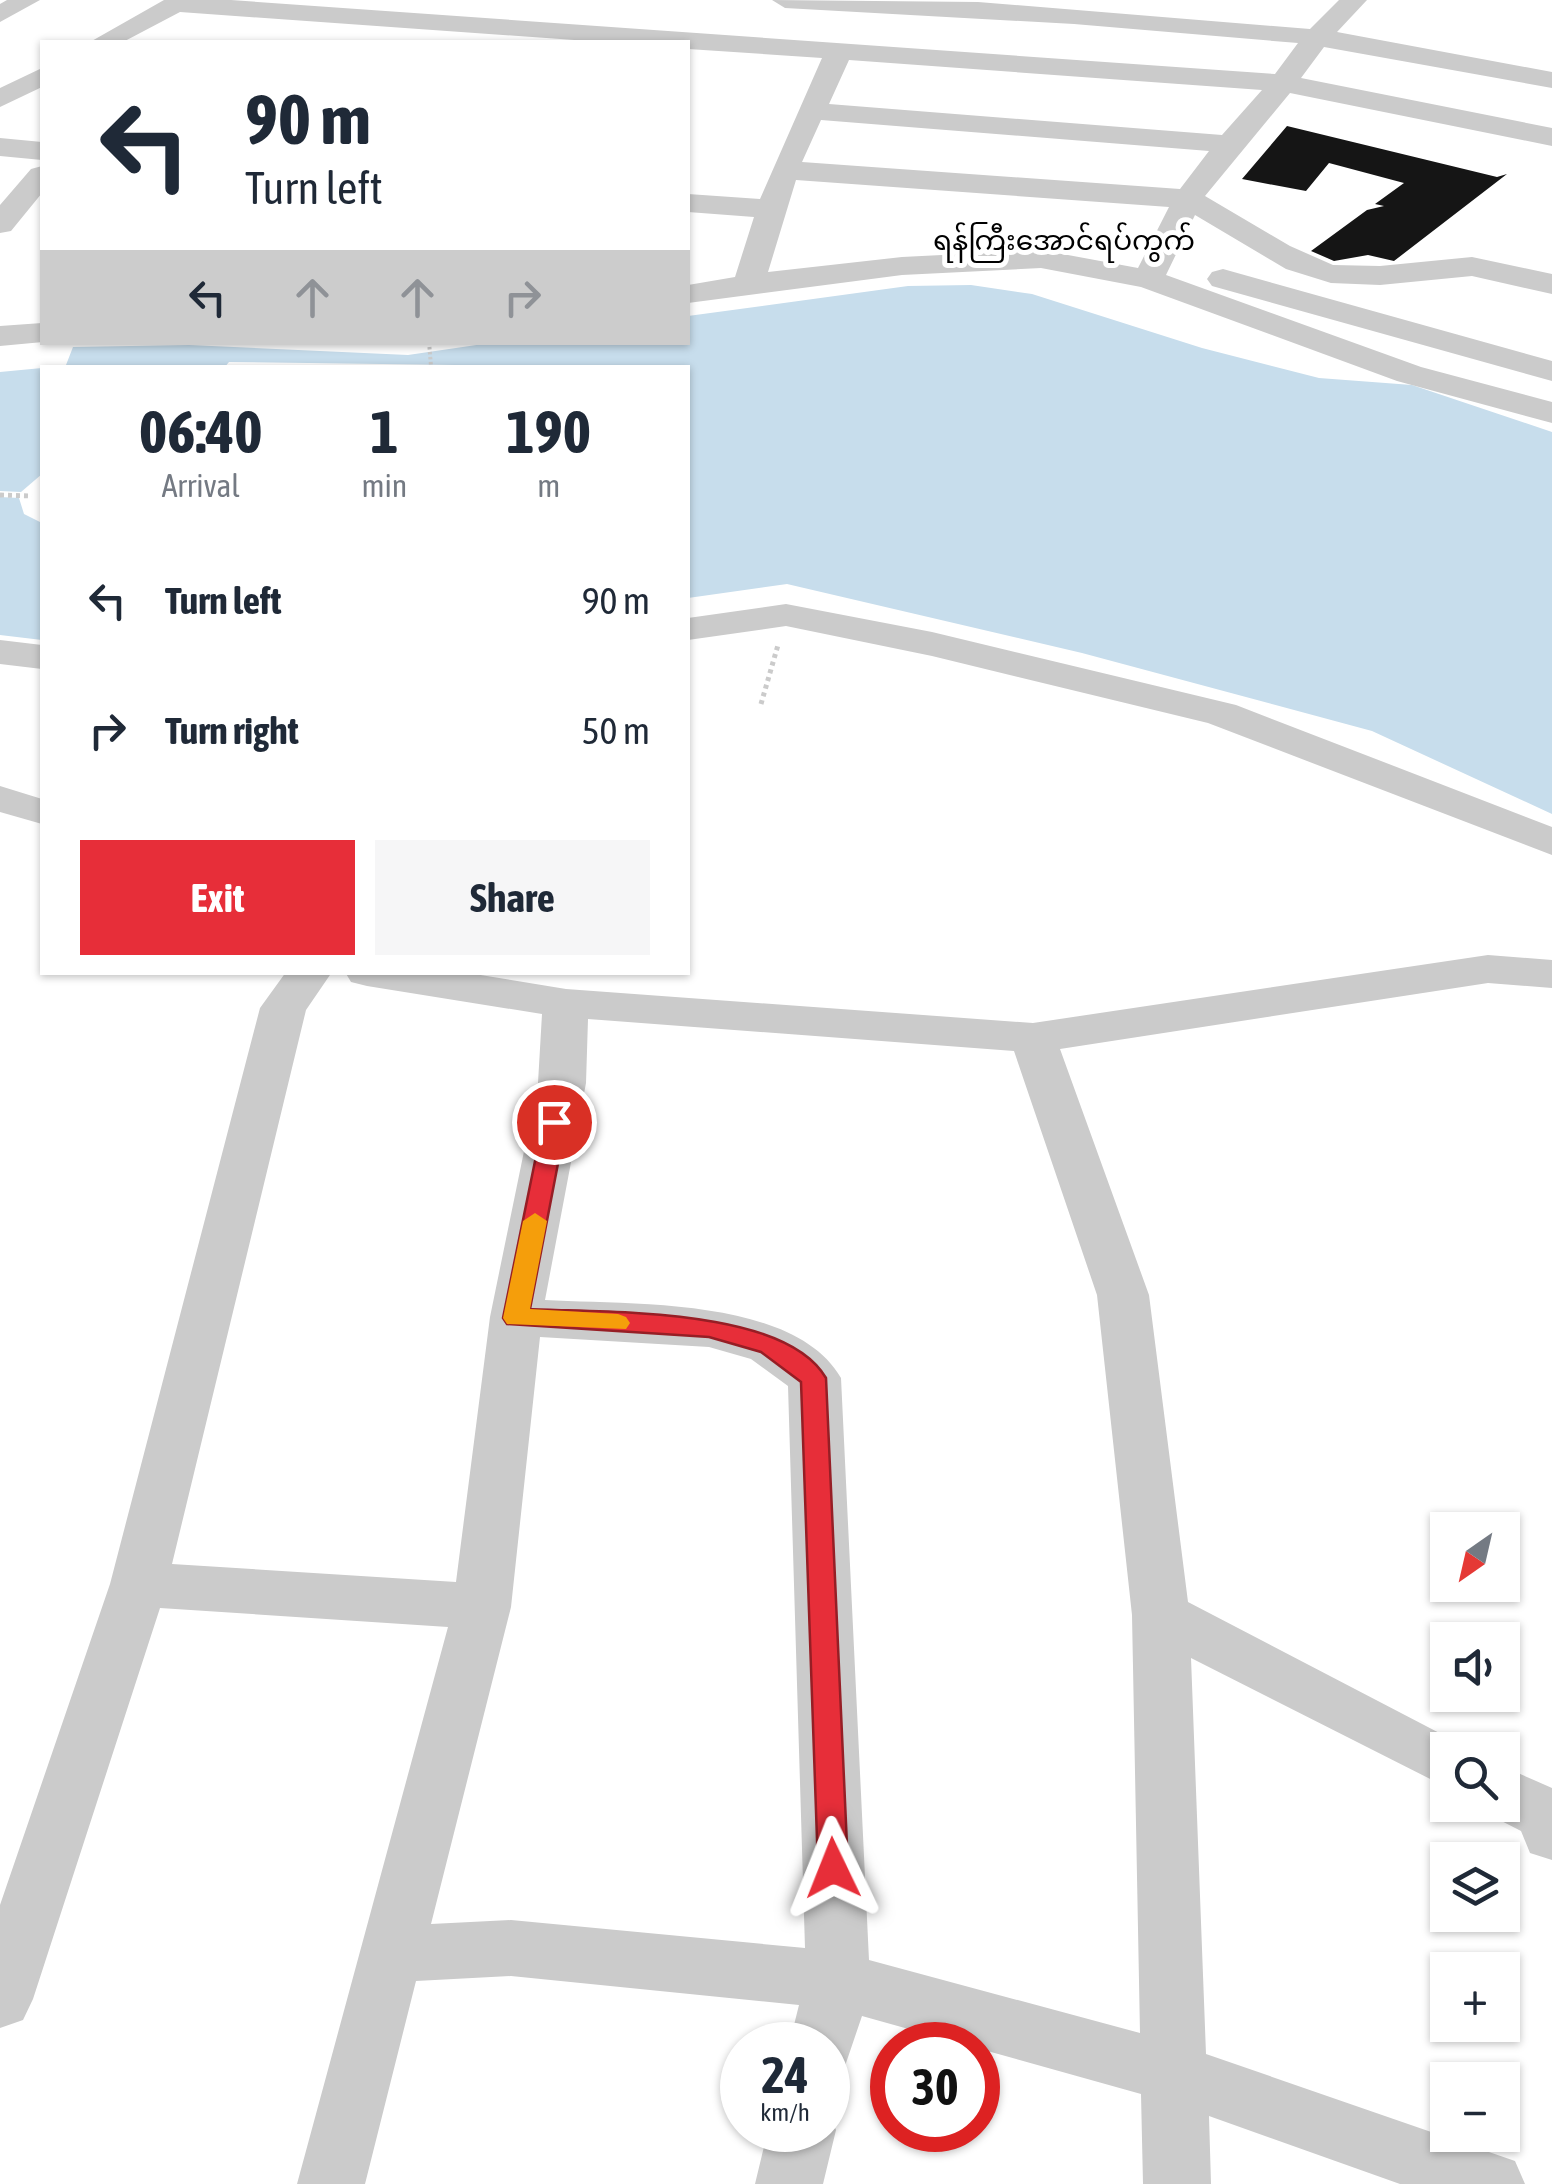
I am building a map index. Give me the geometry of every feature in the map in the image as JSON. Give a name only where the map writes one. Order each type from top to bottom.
[{"type":"street","points":[[0,14],[26,0]]},
{"type":"street","points":[[128,0],[588,38],[620,12]]},
{"type":"street","points":[[785,0],[1236,26],[1470,60],[1552,80]]},
{"type":"street","points":[[1152,271],[1188,200],[1229,144],[1284,83],[1317,37],[1354,0]]},
{"type":"street","points":[[108,40],[180,2]]},
{"type":"street","points":[[691,49],[839,52],[1284,83],[1552,137]]},
{"type":"street","points":[[749,284],[784,170],[839,52]]},
{"type":"street","points":[[0,98],[40,77]]},
{"type":"street","points":[[812,111],[1229,144]]},
{"type":"street","points":[[0,147],[40,150]]},
{"type":"street","points":[[784,170],[1188,200],[1239,224],[1278,251],[1330,274],[1359,277],[1467,266],[1552,284]]},
{"type":"street","points":[[0,224],[40,178]]},
{"type":"street","points":[[690,204],[769,210]]},
{"type":"street","points":[[690,294],[902,266],[1041,259],[1152,271],[1552,371]]},
{"type":"street","points":[[1152,271],[1409,374],[1552,414]]},
{"type":"street","points":[[0,336],[40,333]]},
{"type":"street","points":[[690,629],[786,615],[932,644],[1222,714],[1552,842]]},
{"type":"street","points":[[0,652],[40,657]]},
{"type":"street","points":[[0,799],[40,811]]},
{"type":"street","points":[[386,975],[566,1004],[1033,1038],[1488,969],[1552,974]]},
{"type":"street","points":[[0,1999],[138,1584],[283,1008],[308,975]]},
{"type":"street","points":[[331,2184],[482,1607],[516,1318],[562,1083],[566,1004]]},
{"type":"street","points":[[1033,1038],[1123,1295],[1161,1615],[1177,2184]]},
{"type":"street","points":[[516,1318],[709,1328],[769,1345],[814,1378],[838,1980],[828,2022]]},
{"type":"street","points":[[138,1584],[482,1607]]},
{"type":"street","points":[[1161,1615],[1430,1754]]},
{"type":"street","points":[[391,1954],[511,1948],[838,1980],[1171,2072],[1491,2184]]},
{"type":"street","points":[[789,2184],[797,2152]]},
{"type":"path","points":[[430,345],[431,365]]},
{"type":"path","points":[[0,495],[32,496]]},
{"type":"path","points":[[762,704],[786,615]]},
{"type":"water","points":[[971,285],[1032,294],[1202,348],[1319,378],[1412,385],[1552,432],[1552,814],[1372,731],[1082,653],[787,584],[690,598],[690,365],[66,365],[73,347],[189,345],[408,355],[476,345],[690,345],[690,316],[908,286]]},
{"type":"water","points":[[40,368],[40,640],[0,635],[0,372]]},
{"type":"pier","points":[[40,476],[40,522],[24,514],[19,498],[0,497],[0,491],[21,492]]},
{"type":"building","points":[[1287,126],[1497,177],[1507,174],[1394,261],[1368,255],[1334,261],[1311,251],[1367,210],[1384,206],[1375,204],[1404,183],[1329,163],[1306,191],[1242,179]]},
{"type":"slow traffic","points":[[535,1221],[516,1318],[618,1323]]},
{"type":"district","name":"ရန်ကြီးအောင်ရပ်ကွက်","points":[[1064,240]]},
{"type":"route","points":[[554,1122],[516,1318],[709,1328],[769,1345],[814,1378],[833,1868]]}]
